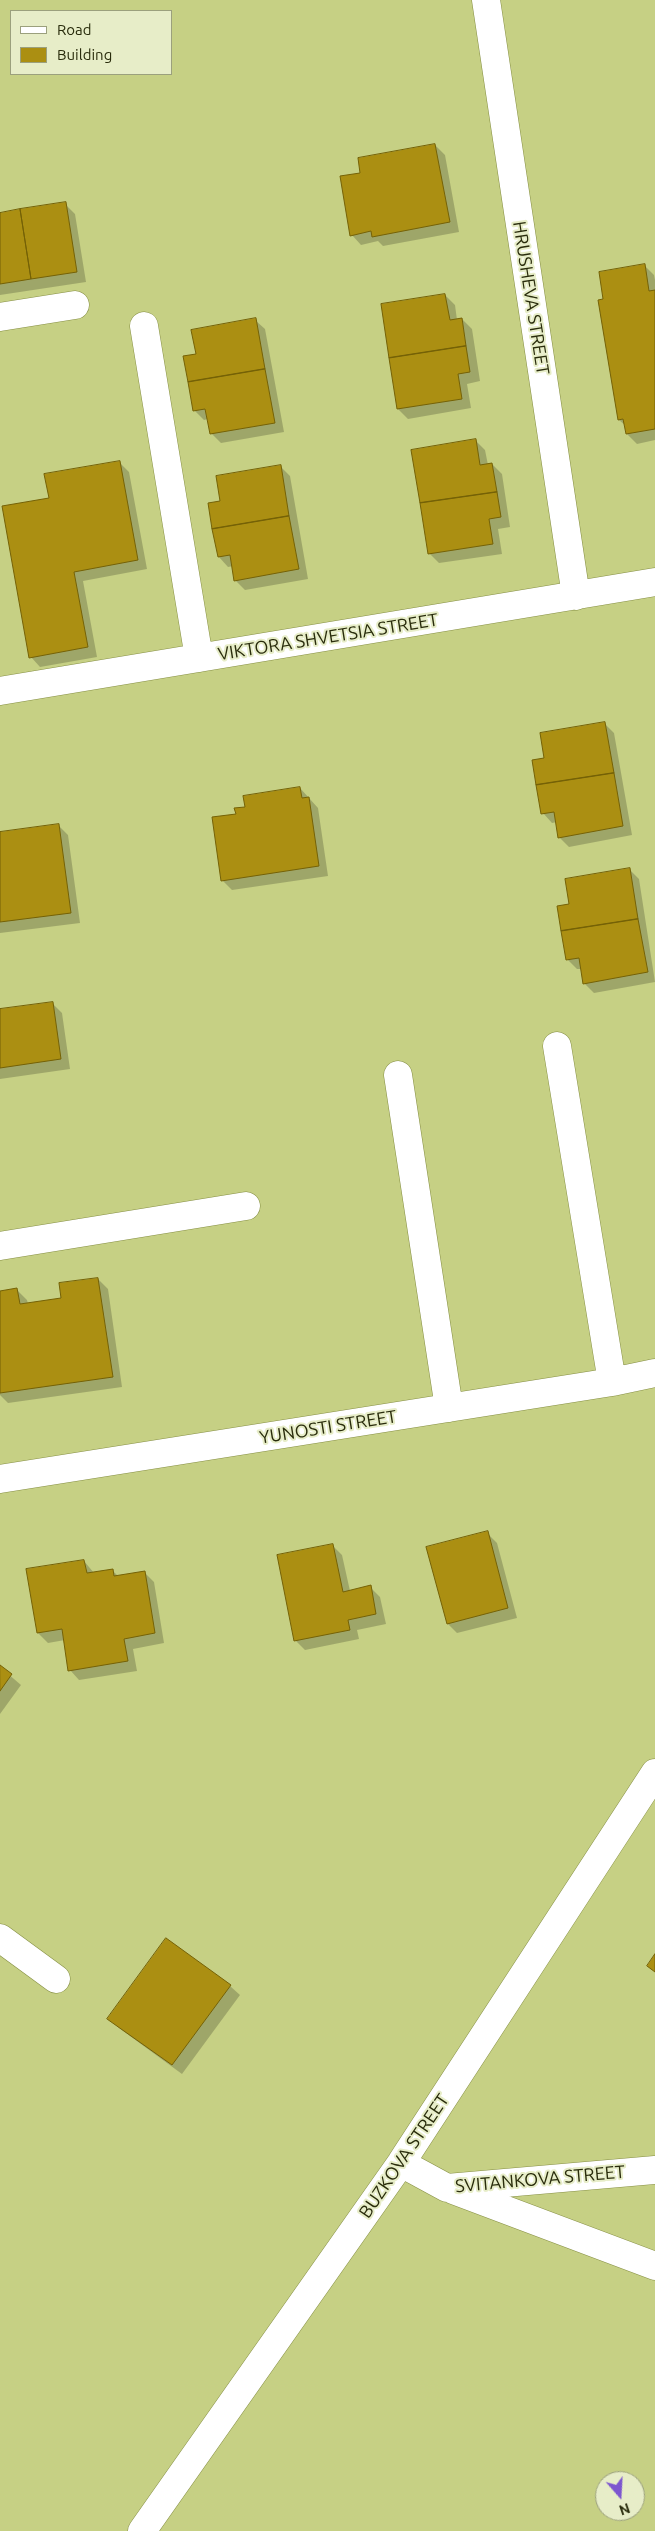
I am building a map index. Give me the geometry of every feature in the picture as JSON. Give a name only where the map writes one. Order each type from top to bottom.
[{"type":"street","name":"HRUSHEVA STREET","points":[[486,0],[576,596]]},
{"type":"street","points":[[0,317],[75,305]]},
{"type":"street","points":[[144,326],[199,658]]},
{"type":"street","name":"VIKTORA SHVETSIA STREET","points":[[0,691],[655,582]]},
{"type":"street","points":[[557,1046],[612,1382]]},
{"type":"street","points":[[398,1075],[449,1408]]},
{"type":"street","points":[[0,1246],[246,1206]]},
{"type":"street","name":"YUNOSTI STREET","points":[[0,1479],[612,1382],[655,1373]]},
{"type":"street","name":"BUZKOVA STREET","points":[[142,2531],[401,2163],[655,1773]]},
{"type":"street","points":[[0,1938],[56,1979]]},
{"type":"street","name":"SVITANKOVA STREET","points":[[401,2163],[447,2188],[655,2170]]},
{"type":"street","points":[[447,2188],[655,2266]]},
{"type":"building","points":[[435,144],[450,222],[372,237],[371,231],[350,236],[340,176],[360,173],[358,158]]},
{"type":"building","points":[[66,202],[77,272],[31,279],[20,209]]},
{"type":"building","points":[[20,209],[31,279],[0,284],[0,213]]},
{"type":"building","points":[[645,264],[649,291],[655,290],[655,429],[626,434],[623,419],[618,420],[598,300],[603,299],[599,272]]},
{"type":"building","points":[[445,294],[450,320],[462,318],[466,346],[389,358],[381,304]]},
{"type":"building","points":[[256,318],[265,369],[188,382],[183,356],[196,354],[191,330]]},
{"type":"building","points":[[466,346],[470,372],[458,374],[462,399],[397,409],[389,358]]},
{"type":"building","points":[[265,369],[275,423],[210,434],[205,409],[193,411],[188,382]]},
{"type":"building","points":[[476,439],[480,465],[492,463],[497,492],[420,503],[411,450]]},
{"type":"building","points":[[120,461],[138,560],[74,572],[88,647],[29,658],[2,506],[49,498],[44,474]]},
{"type":"building","points":[[281,465],[289,516],[212,529],[208,503],[220,501],[216,476]]},
{"type":"building","points":[[497,492],[501,517],[489,519],[493,544],[428,554],[420,503]]},
{"type":"building","points":[[289,516],[299,569],[234,581],[230,555],[218,557],[212,529]]},
{"type":"building","points":[[605,722],[614,773],[536,785],[532,760],[544,758],[540,733]]},
{"type":"building","points":[[614,773],[623,826],[558,838],[554,812],[541,814],[536,785]]},
{"type":"building","points":[[300,787],[302,798],[309,797],[319,866],[221,881],[212,817],[236,814],[234,808],[245,807],[243,796]]},
{"type":"building","points":[[59,824],[71,913],[0,922],[0,832]]},
{"type":"building","points":[[630,868],[638,919],[561,931],[557,906],[569,904],[565,879]]},
{"type":"building","points":[[638,919],[648,972],[583,984],[579,958],[566,960],[561,931]]},
{"type":"building","points":[[53,1002],[61,1059],[0,1068],[0,1009]]},
{"type":"building","points":[[98,1278],[113,1377],[0,1393],[0,1291],[17,1288],[20,1304],[61,1298],[59,1283]]},
{"type":"building","points":[[488,1531],[508,1608],[447,1624],[426,1547]]},
{"type":"building","points":[[333,1544],[343,1592],[371,1585],[376,1614],[348,1620],[350,1630],[294,1641],[277,1555]]},
{"type":"building","points":[[84,1560],[87,1573],[113,1569],[114,1576],[145,1571],[155,1633],[124,1639],[128,1661],[68,1671],[62,1629],[37,1633],[26,1569]]},
{"type":"building","points":[[0,1665],[12,1674],[0,1691]]},
{"type":"building","points":[[166,1938],[231,1985],[172,2065],[107,2019]]},
{"type":"building","points":[[655,1954],[655,1972],[647,1966]]}]
